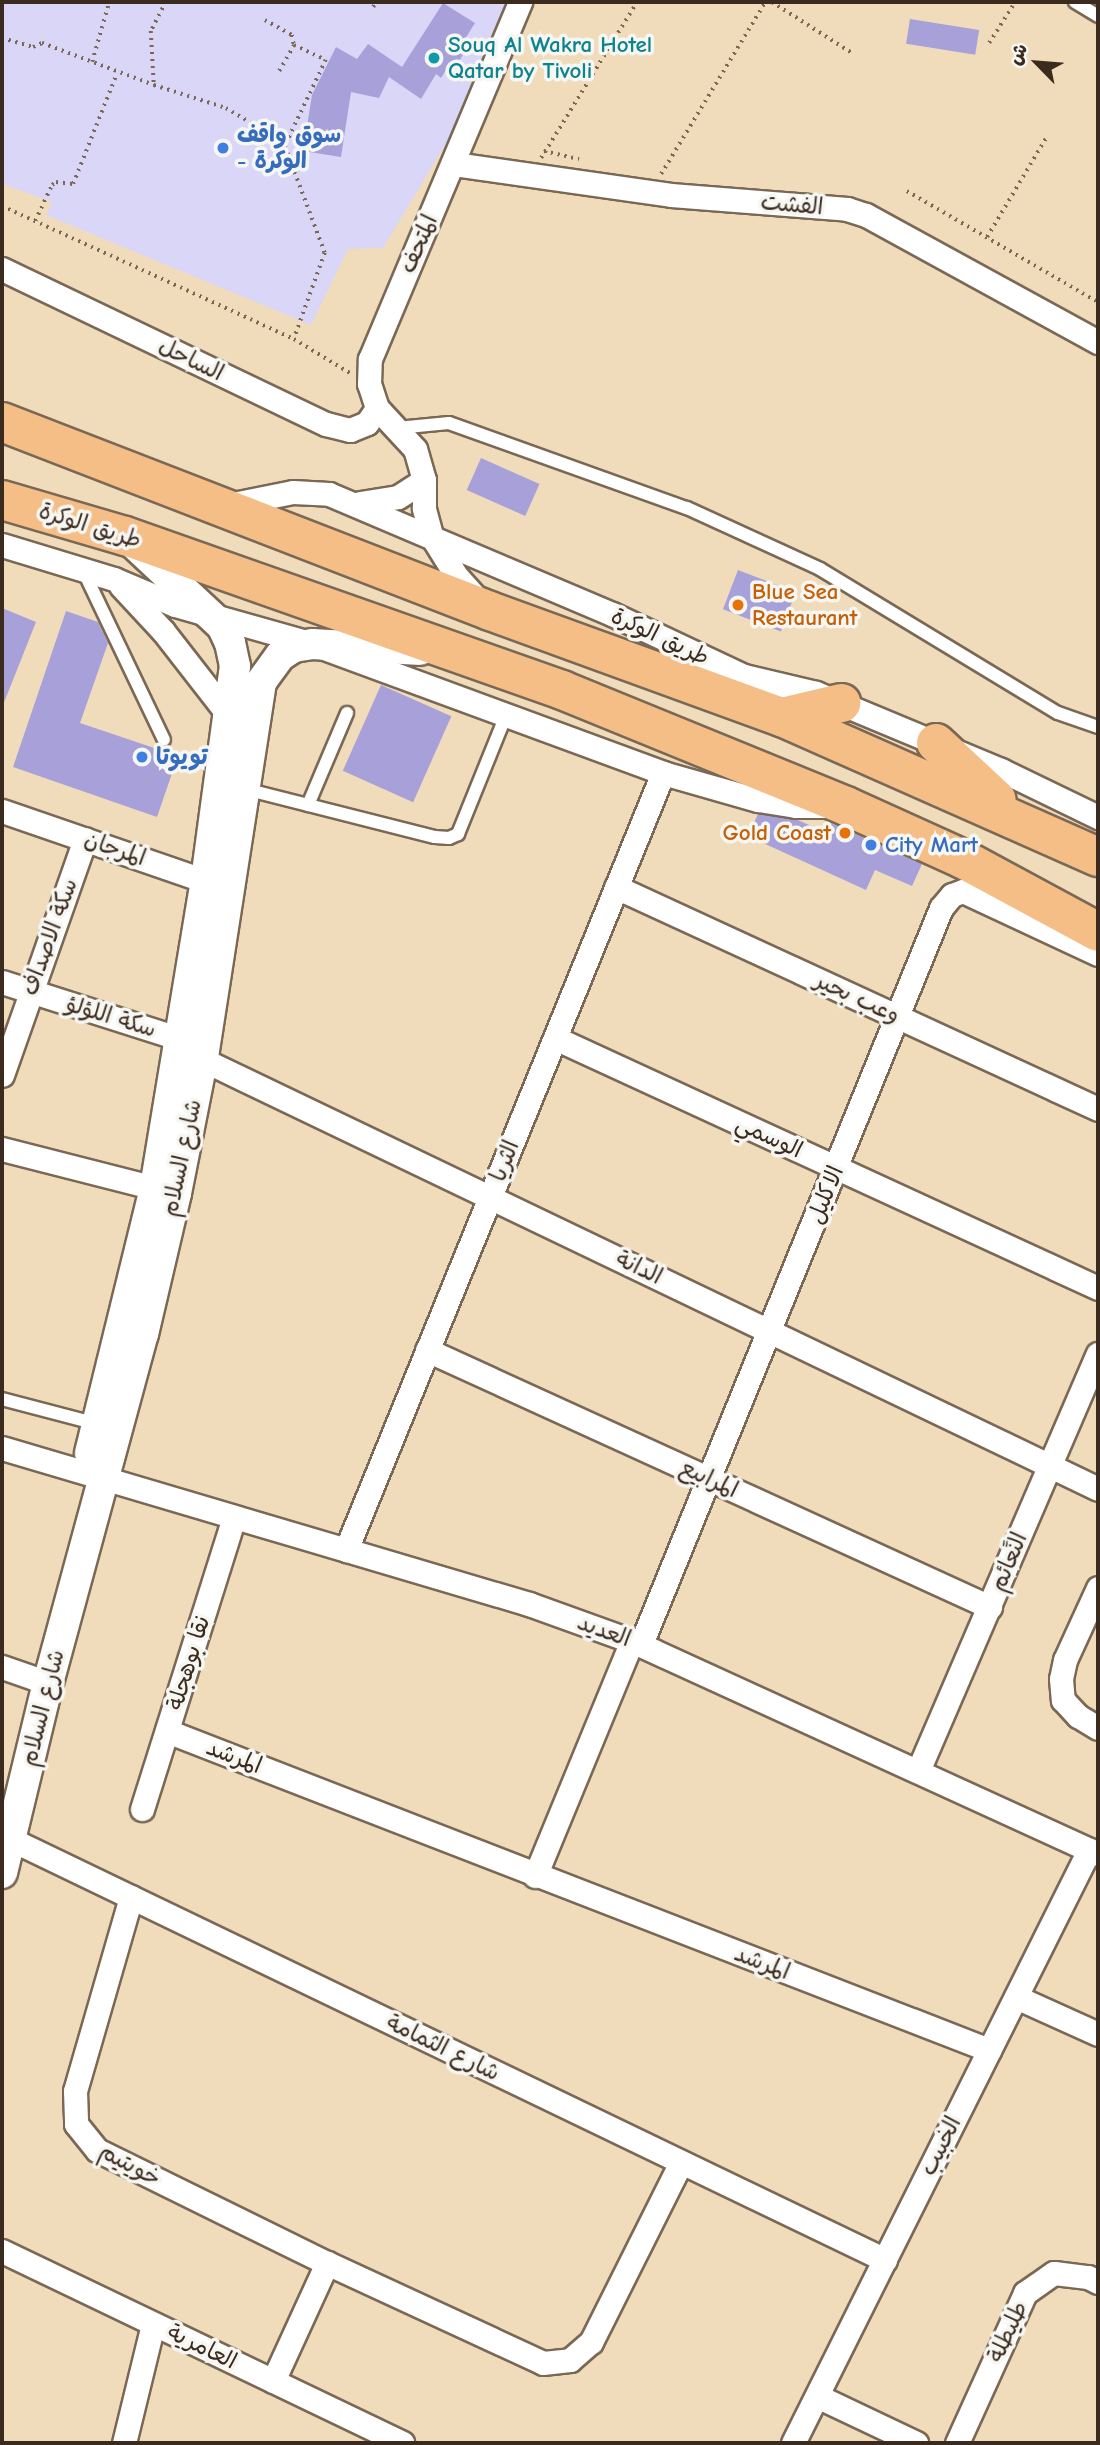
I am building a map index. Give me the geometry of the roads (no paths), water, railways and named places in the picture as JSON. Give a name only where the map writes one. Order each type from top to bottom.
[{"type":"highway","name":"طريق الوكرة","points":[[2,422],[491,611],[782,717],[1016,818],[1098,857]]},
{"type":"highway","name":"طريق الوكرة","points":[[2,499],[125,536],[497,665],[846,806],[963,859],[1082,934]]},
{"type":"highway","points":[[782,717],[841,703]]},
{"type":"highway","points":[[936,743],[1016,818]]},
{"type":"street","name":"المتحف","points":[[491,611],[457,577],[431,535],[424,508],[424,480],[415,449],[377,408],[369,384],[370,359],[520,2]]},
{"type":"street","name":"الفشت","points":[[454,164],[671,195],[847,209],[866,215],[1098,342]]},
{"type":"street","name":"الساحل","points":[[2,269],[326,424],[350,430],[367,423],[377,408]]},
{"type":"street","points":[[351,503],[383,502],[398,497],[424,480]]},
{"type":"street","name":"طريق الوكرة","points":[[217,505],[256,502],[305,491],[329,494],[431,535],[744,676],[816,693],[1001,770],[1098,817]]},
{"type":"street","name":"شارع السلام","points":[[125,536],[222,626],[230,643],[235,666],[217,885]]},
{"type":"street","name":"طريق الوكرة","points":[[2,545],[114,579],[175,605],[212,617],[313,644],[663,773],[758,800],[796,806],[846,806]]},
{"type":"street","points":[[114,579],[163,631],[230,717]]},
{"type":"street","name":"شارع السلام","points":[[95,1476],[97,1424],[187,1049],[217,885],[245,789],[261,682],[280,656],[294,647],[313,644],[413,648],[497,665]]},
{"type":"street","name":"الثريا","points":[[346,1550],[663,773]]},
{"type":"street","name":"المرجان","points":[[2,811],[217,885]]},
{"type":"street","name":"سكة الاصداف","points":[[2,1075],[85,839]]},
{"type":"street","name":"وعب بحير","points":[[617,887],[1098,1109]]},
{"type":"street","name":"الاكليل","points":[[637,1643],[709,1479],[942,908],[952,895],[963,891],[1082,934]]},
{"type":"street","name":"سكة اللؤلؤ","points":[[2,982],[187,1049]]},
{"type":"street","name":"الوسمي","points":[[555,1038],[1098,1288]]},
{"type":"street","name":"شارع السلام","points":[[2,1788],[39,1679],[173,1205],[187,1049]]},
{"type":"street","name":"الدانة","points":[[187,1049],[1098,1489]]},
{"type":"street","points":[[2,1149],[155,1188]]},
{"type":"street","name":"المرابيع","points":[[427,1350],[990,1607]]},
{"type":"street","name":"النًعائم","points":[[918,1771],[1098,1354]]},
{"type":"street","name":"العديد","points":[[2,1448],[529,1604],[637,1643],[1094,1852]]},
{"type":"street","name":"نقا بوهجلة","points":[[142,1809],[234,1517]]},
{"type":"street","points":[[1098,1588],[1065,1660],[1060,1679],[1063,1700],[1078,1716],[1098,1728]]},
{"type":"street","points":[[535,1876],[637,1643]]},
{"type":"street","points":[[2,1667],[39,1679]]},
{"type":"street","name":"شارع السلام","points":[[2,1873],[6,1837],[39,1679]]},
{"type":"street","name":"المرشد","points":[[167,1731],[989,2050]]},
{"type":"street","name":"شارع الثمامة","points":[[6,1837],[885,2260]]},
{"type":"street","name":"الخبيب","points":[[793,2443],[989,2050],[1094,1852]]},
{"type":"street","name":"خويتيم","points":[[131,1897],[75,2091],[76,2124],[97,2150],[327,2263],[543,2363],[570,2360],[591,2343],[681,2162]]},
{"type":"street","points":[[1016,1997],[1098,2034]]},
{"type":"street","name":"العامرية","points":[[2,2251],[273,2381],[359,2433],[402,2443]]},
{"type":"street","points":[[273,2381],[327,2263]]},
{"type":"street","name":"طليطلة","points":[[957,2443],[1026,2293],[1054,2273],[1088,2277],[1098,2282]]},
{"type":"street","points":[[124,2443],[153,2324]]},
{"type":"street","points":[[817,2396],[916,2443]]},
{"type":"lane","points":[[1075,2],[1098,16]]},
{"type":"lane","points":[[397,428],[449,423],[687,508],[820,569],[1058,713],[1098,727]]},
{"type":"lane","points":[[83,570],[164,740]]},
{"type":"lane","points":[[308,805],[347,713]]},
{"type":"lane","points":[[245,789],[435,837],[449,838],[458,834],[506,715]]},
{"type":"lane","points":[[2,1399],[97,1424]]},
{"type":"place","name":"Souq Al Wakra Hotel Qatar by Tivoli","points":[[434,58]]},
{"type":"place","name":"سوق واقف - الوكرة","points":[[223,148]]},
{"type":"place","name":"Blue Sea Restaurant","points":[[738,605]]},
{"type":"place","name":"تويوتا","points":[[142,757]]},
{"type":"place","name":"Gold Coast","points":[[845,833]]},
{"type":"place","name":"City Mart","points":[[871,845]]}]
